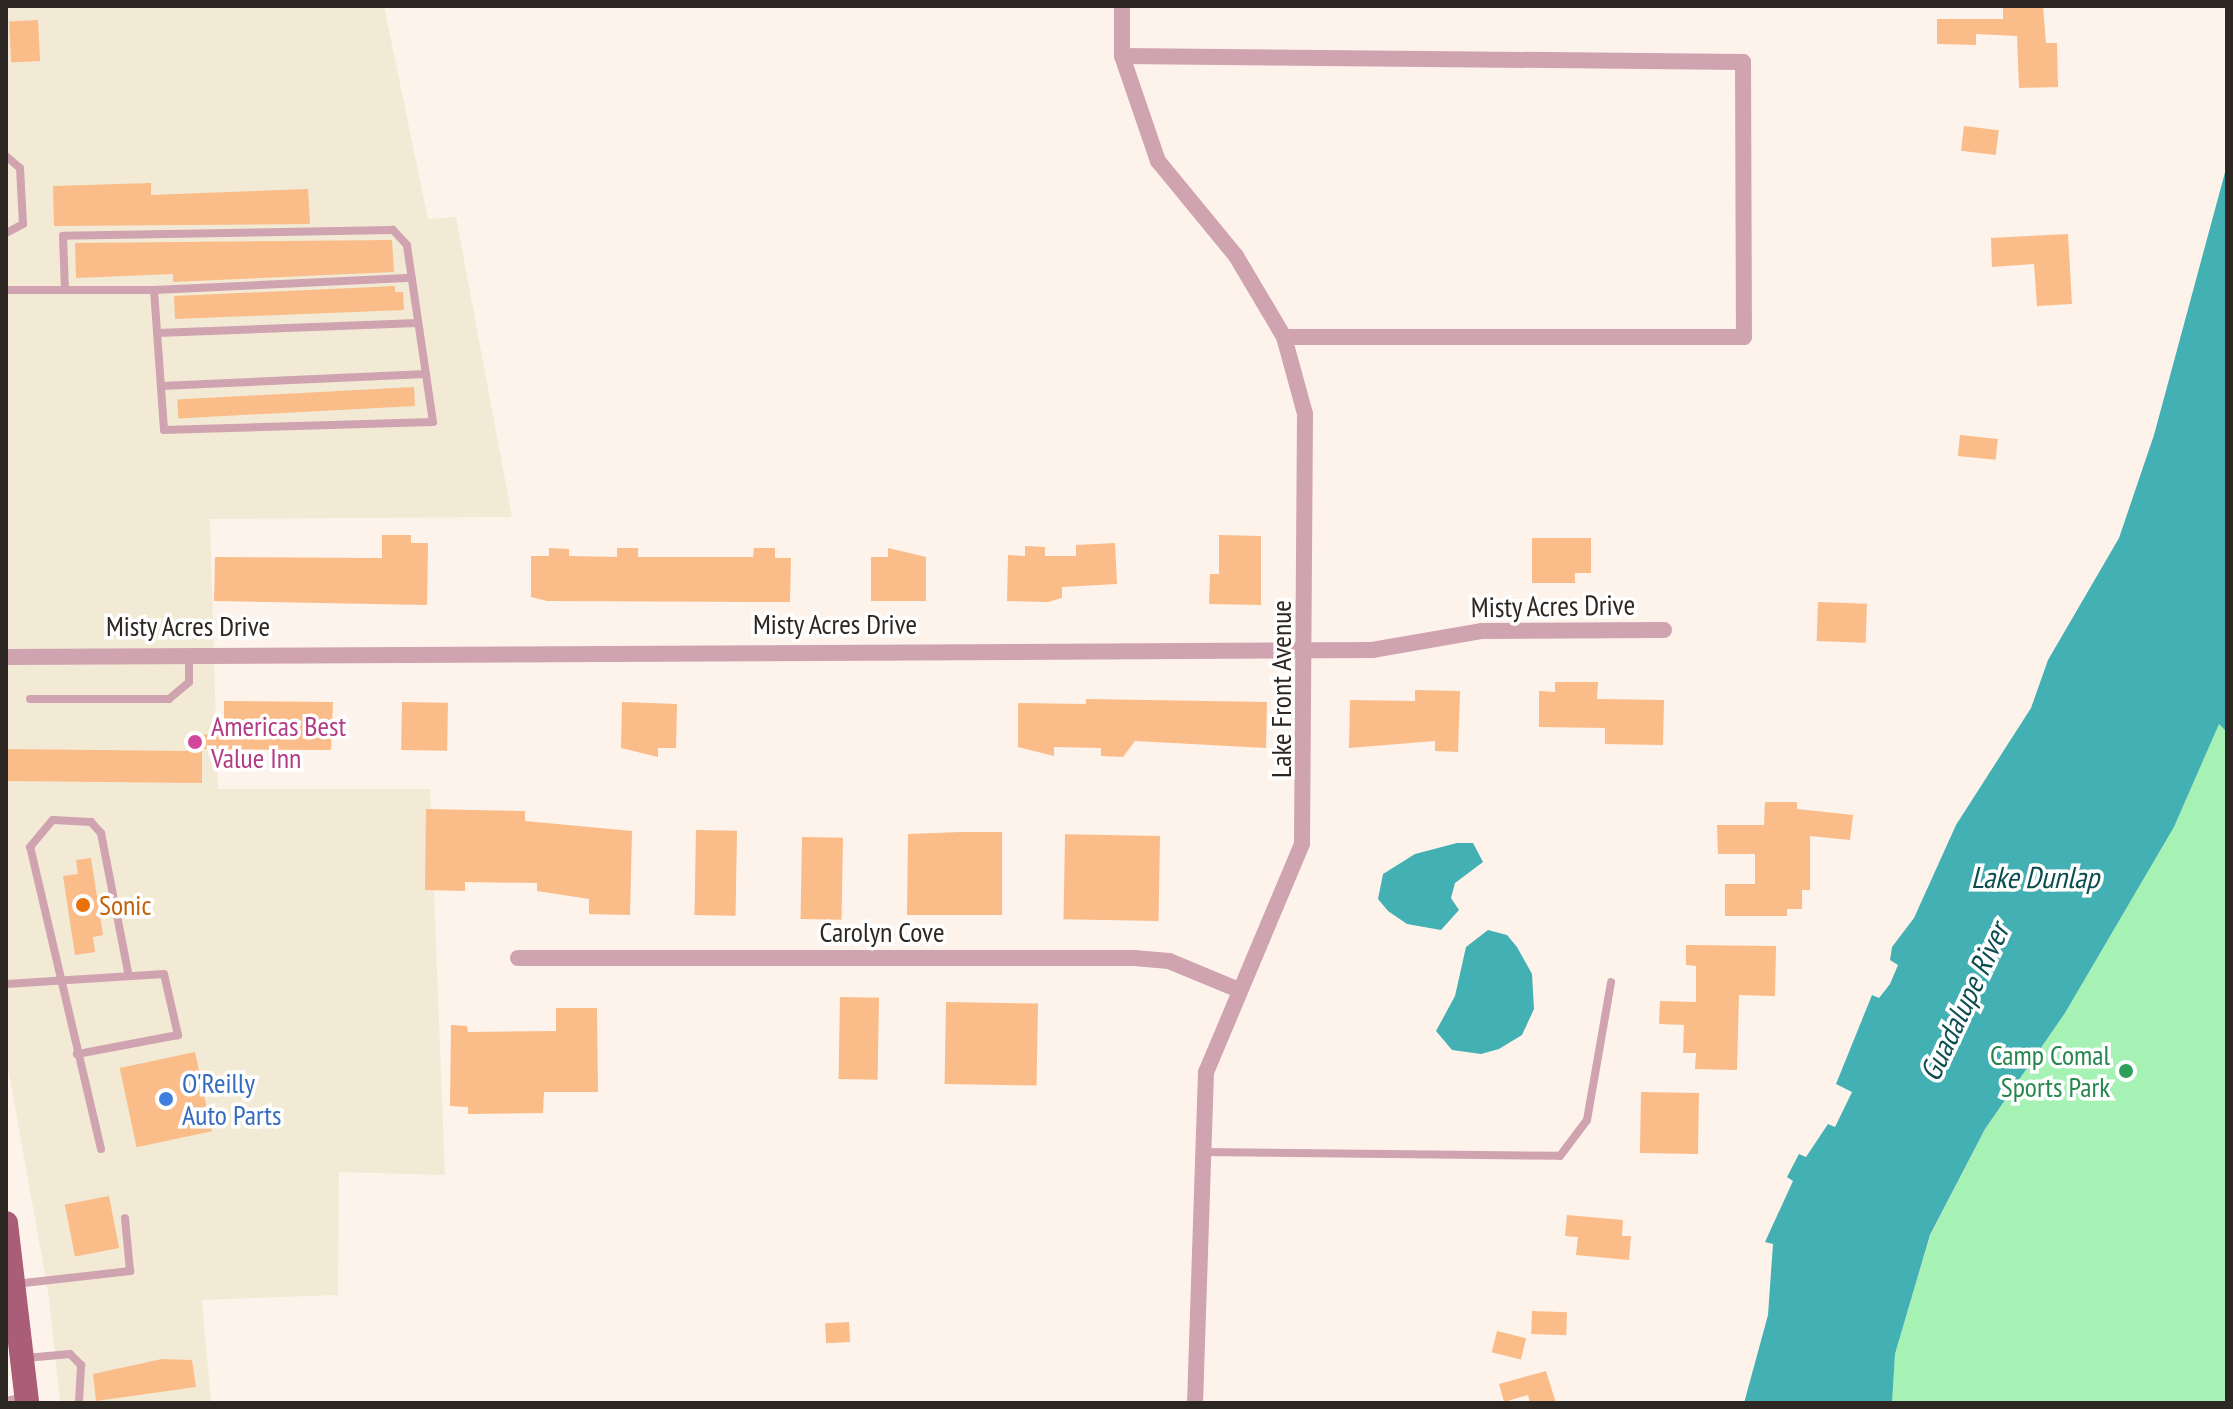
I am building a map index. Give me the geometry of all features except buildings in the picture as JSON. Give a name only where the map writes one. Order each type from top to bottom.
[{"type":"main road","points":[[6,1223],[20,1358],[20,1400]]},
{"type":"street","name":"Lake Front Avenue","points":[[1122,6],[1122,56],[1158,161],[1236,256],[1284,337],[1305,414],[1307,651],[1302,844],[1206,1072],[1195,1403]]},
{"type":"street","points":[[1122,56],[1743,62],[1744,337],[1284,337]]},
{"type":"street","name":"Misty Acres Drive","points":[[6,657],[189,652],[1372,650],[1482,631],[1664,630]]},
{"type":"street","name":"Carolyn Cove","points":[[518,958],[1134,958],[1169,961],[1239,990]]},
{"type":"lane","points":[[6,156],[20,168],[23,224],[8,233]]},
{"type":"lane","points":[[65,290],[63,236],[393,230],[407,245],[433,422],[164,430],[154,290]]},
{"type":"lane","points":[[6,290],[154,290],[412,278]]},
{"type":"lane","points":[[157,333],[418,323]]},
{"type":"lane","points":[[161,386],[426,374]]},
{"type":"lane","points":[[30,699],[169,699],[189,682],[189,652]]},
{"type":"lane","points":[[101,1149],[57,980],[30,847],[53,820],[91,822],[101,833],[128,972]]},
{"type":"lane","points":[[6,984],[128,972],[164,974],[178,1035],[77,1054]]},
{"type":"lane","points":[[1201,1152],[1560,1156],[1587,1120],[1611,982]]},
{"type":"lane","points":[[14,1284],[130,1271],[125,1218]]},
{"type":"lane","points":[[20,1358],[70,1354],[81,1365],[79,1403]]},
{"type":"shaded area","points":[[6,6],[384,6],[428,219],[456,217],[512,517],[210,519],[218,789],[430,789],[445,1175],[339,1172],[338,1295],[202,1300],[211,1403],[60,1403],[49,1297],[6,1057]]},
{"type":"green space","name":"Camp Comal Sports Park","points":[[2219,723],[2227,732],[2227,1403],[1892,1403],[1895,1354],[1930,1236],[1985,1129],[2065,1013],[2174,827]]},
{"type":"water","name":"Lake Dunlap","points":[[2227,165],[2227,732],[2219,724],[2174,827],[2065,1013],[1985,1129],[1930,1235],[1895,1354],[1892,1403],[1744,1403],[1768,1315],[1773,1244],[1765,1242],[1793,1181],[1787,1177],[1799,1154],[1806,1157],[1828,1124],[1835,1127],[1852,1092],[1836,1084],[1872,995],[1879,998],[1890,984],[1898,965],[1890,960],[1892,947],[1914,918],[1956,825],[2031,708],[2048,660],[2119,538],[2154,435]]},
{"type":"water","points":[[1457,843],[1473,843],[1483,862],[1455,883],[1451,898],[1459,910],[1441,930],[1407,924],[1388,911],[1378,899],[1383,874],[1415,854]]},
{"type":"water","points":[[1488,930],[1507,935],[1517,947],[1532,974],[1534,1009],[1522,1035],[1499,1049],[1481,1054],[1452,1050],[1436,1031],[1455,996],[1466,947]]},
{"type":"place","name":"Americas Best Value Inn","points":[[195,742]]},
{"type":"place","name":"Sonic","points":[[83,905]]},
{"type":"place","name":"Camp Comal Sports Park","points":[[2126,1071]]},
{"type":"place","name":"O'Reilly Auto Parts","points":[[166,1099]]},
{"type":"water label","name":"Guadalupe River","points":[[1964,1002]]}]
